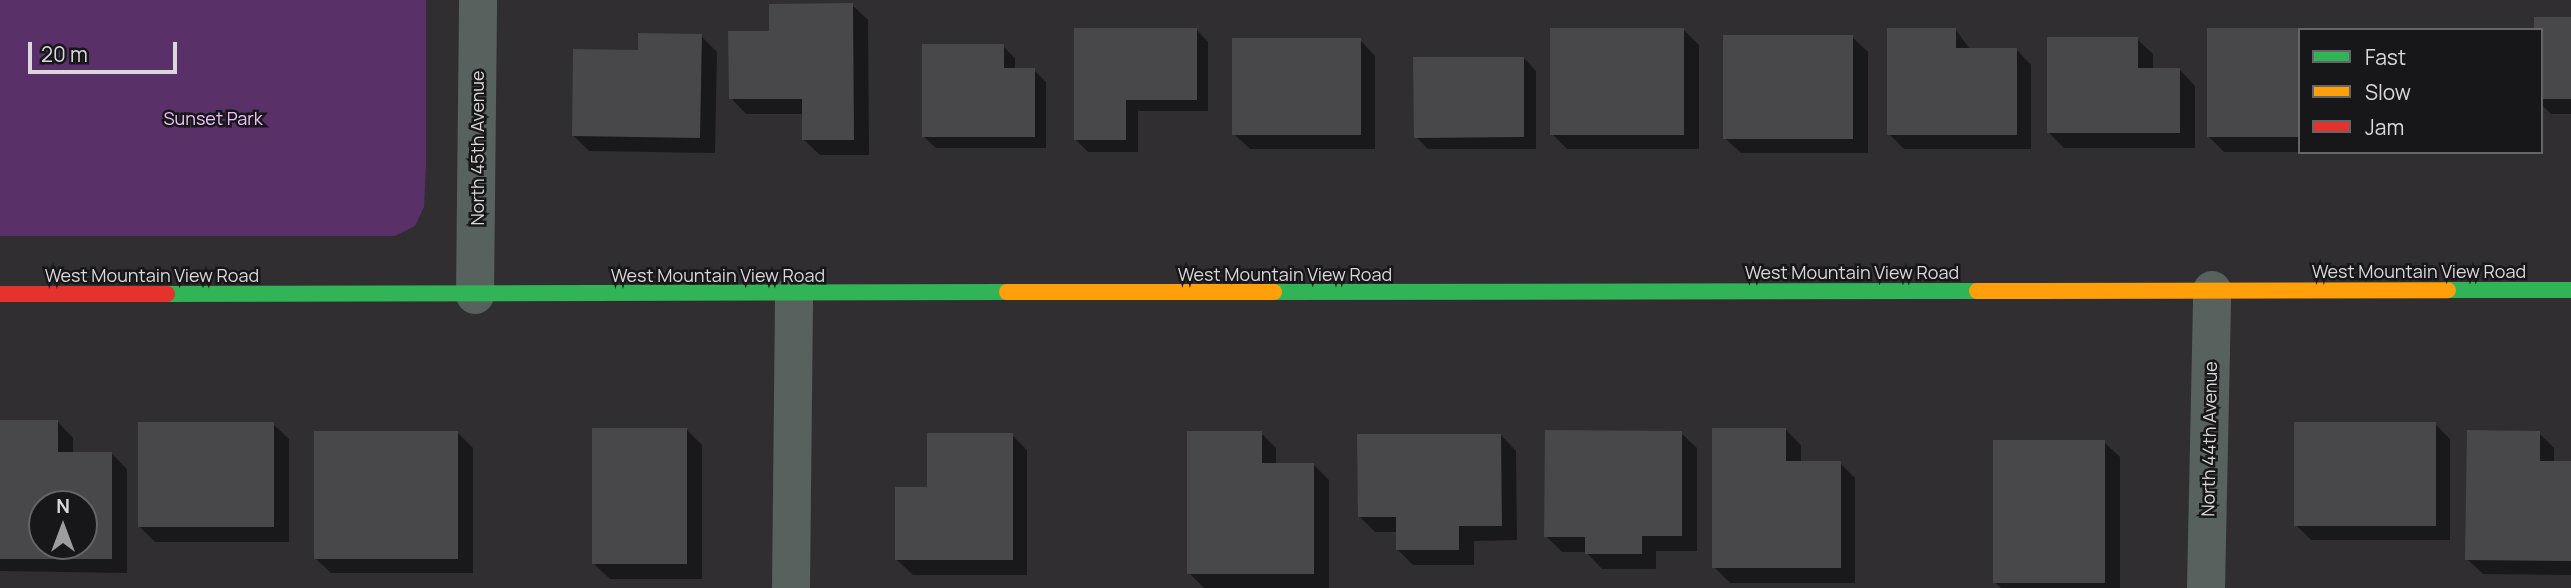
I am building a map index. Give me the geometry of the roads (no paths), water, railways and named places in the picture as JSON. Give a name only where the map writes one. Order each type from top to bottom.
[{"type":"street","name":"North 45th Avenue","points":[[475,295],[478,0]]},
{"type":"street","name":"North 44th Avenue","points":[[2206,588],[2211,290]]},
{"type":"street","name":"West Mountain View Road","points":[[0,294],[2571,290]]},
{"type":"street","points":[[791,588],[794,294]]},
{"type":"park label","name":"Sunset Park","points":[[213,118]]}]
